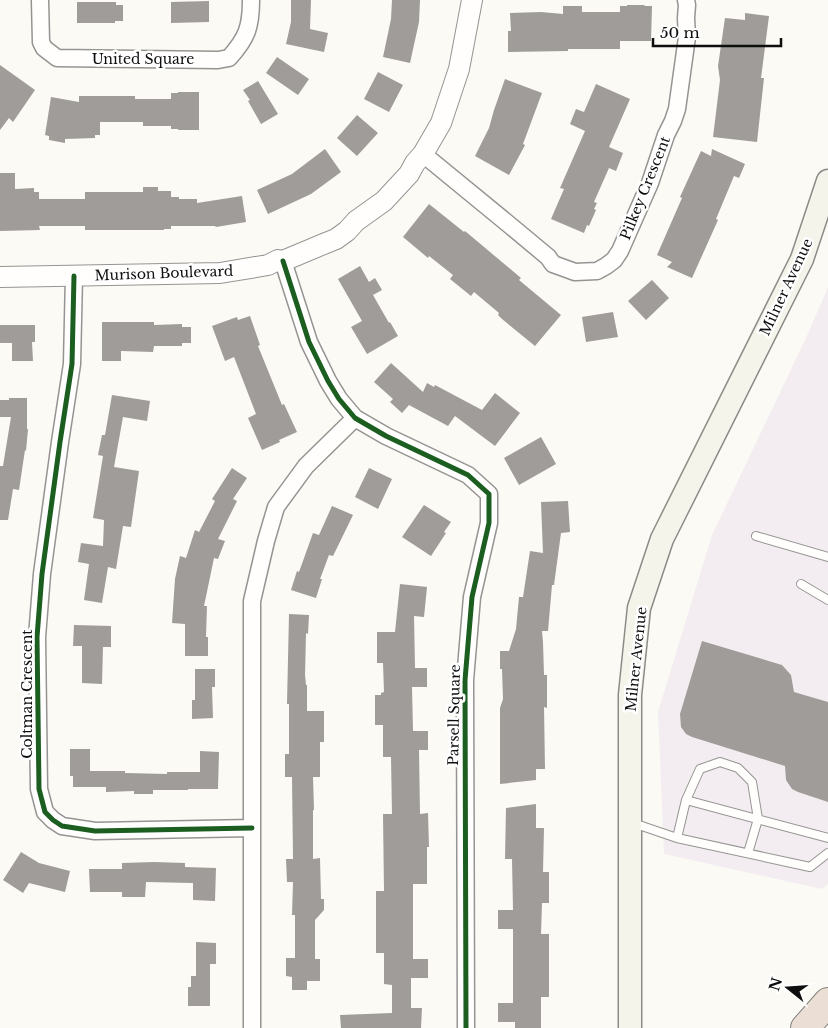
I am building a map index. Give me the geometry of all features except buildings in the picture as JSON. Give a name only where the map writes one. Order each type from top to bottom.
[{"type":"highway","points":[[805,1028],[828,1002]]},
{"type":"main road","name":"Milner Avenue","points":[[630,1028],[630,695],[639,608],[662,539],[802,259],[828,181]]},
{"type":"street","name":"United Square","points":[[40,0],[41,42],[44,48],[57,58],[218,60],[229,58],[244,41],[251,18],[251,0]]},
{"type":"street","name":"Murison Boulevard","points":[[0,277],[220,273],[268,265],[278,260],[283,262],[336,239],[356,221],[384,201],[409,174],[442,123],[459,69],[472,0]]},
{"type":"street","name":"Pilkey Crescent","points":[[423,154],[548,257],[553,264],[575,272],[597,271],[606,266],[614,260],[650,184],[666,135],[677,109],[687,37],[686,0]]},
{"type":"street","name":"Parsell Square","points":[[283,262],[309,342],[328,381],[339,399],[355,418],[386,436],[468,475],[489,494],[489,523],[472,597],[465,680],[466,1028]]},
{"type":"street","name":"Coltman Crescent","points":[[74,276],[72,364],[42,574],[37,637],[39,789],[45,812],[62,826],[95,831],[252,828]]},
{"type":"street","points":[[252,1028],[252,601],[276,507],[306,466],[355,418]]},
{"type":"lane","points":[[756,536],[828,557]]},
{"type":"lane","points":[[801,584],[828,600]]},
{"type":"lane","points":[[677,838],[686,800],[700,769],[720,762],[738,768],[752,782],[758,818],[748,853]]},
{"type":"lane","points":[[686,800],[828,838]]},
{"type":"lane","points":[[631,823],[677,838],[810,867],[828,853]]},
{"type":"shaded area","points":[[828,287],[828,884],[822,889],[664,854],[658,712],[712,535],[806,338]]},
{"type":"cycle path","points":[[283,261],[309,342],[328,381],[339,399],[355,418],[386,436],[468,475],[489,494],[489,523],[472,597],[465,680],[466,1028]]},
{"type":"cycle path","points":[[74,276],[72,364],[42,574],[37,637],[39,789],[45,812],[62,826],[95,831],[252,828]]}]
